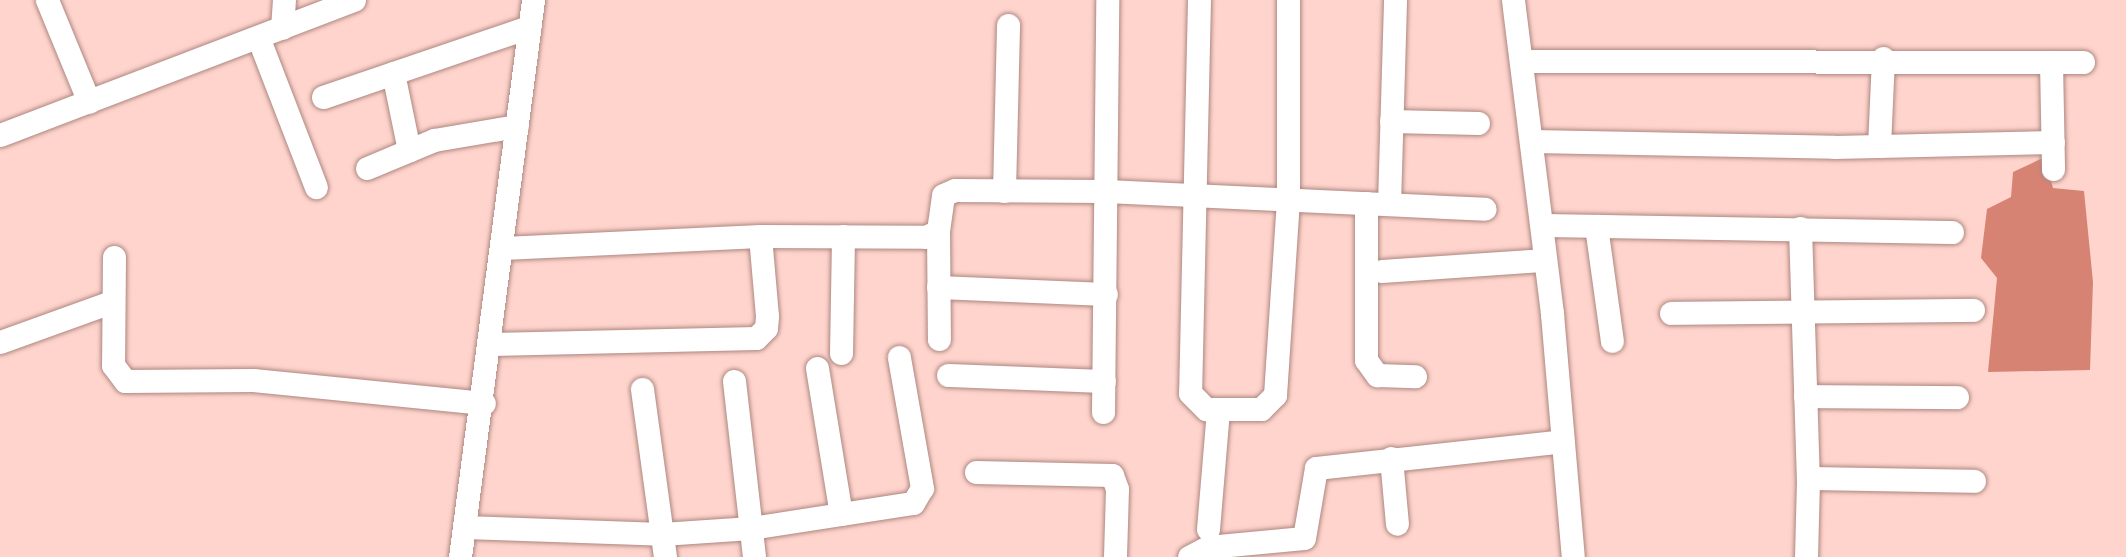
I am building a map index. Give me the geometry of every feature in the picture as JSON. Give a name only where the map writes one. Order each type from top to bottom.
[{"type":"street","points":[[47,0],[89,102]]},
{"type":"street","points":[[282,28],[284,0]]},
{"type":"street","points":[[0,135],[354,0]]},
{"type":"street","points":[[460,557],[484,403],[533,0]]},
{"type":"street","points":[[1103,412],[1107,0]]},
{"type":"street","points":[[1199,0],[1191,393],[1197,406],[1218,409],[1261,409],[1275,395],[1288,200],[1288,0]]},
{"type":"street","points":[[1389,204],[1395,0]]},
{"type":"street","points":[[1513,0],[1542,225],[1573,557]]},
{"type":"street","points":[[1004,191],[1008,25]]},
{"type":"street","points":[[323,97],[529,27]]},
{"type":"street","points":[[258,37],[316,187]]},
{"type":"street","points":[[1522,61],[1883,58],[2083,62]]},
{"type":"street","points":[[1879,146],[1883,58]]},
{"type":"street","points":[[2051,62],[2053,169]]},
{"type":"street","points":[[393,73],[409,150]]},
{"type":"street","points":[[1391,121],[1478,123]]},
{"type":"street","points":[[367,168],[409,150],[517,126]]},
{"type":"street","points":[[1532,141],[1879,146],[2053,142]]},
{"type":"street","points":[[939,340],[938,231],[940,202],[948,192],[1106,191],[1485,209]]},
{"type":"street","points":[[1366,203],[1366,360],[1377,375],[1415,376]]},
{"type":"street","points":[[1542,225],[1952,232]]},
{"type":"street","points":[[1596,226],[1612,341]]},
{"type":"street","points":[[1800,228],[1800,312],[1808,478],[1806,557]]},
{"type":"street","points":[[503,248],[760,236],[926,237],[938,231]]},
{"type":"street","points":[[491,344],[756,338],[766,328],[768,316],[760,236]]},
{"type":"street","points":[[841,353],[843,236]]},
{"type":"street","points":[[114,257],[111,302],[113,365],[125,381],[253,380],[484,403]]},
{"type":"street","points":[[1382,271],[1545,260]]},
{"type":"street","points":[[939,287],[1106,294]]},
{"type":"street","points":[[0,342],[111,302]]},
{"type":"street","points":[[1671,313],[1973,310]]},
{"type":"street","points":[[465,527],[662,534],[751,528],[905,505],[922,494],[899,357]]},
{"type":"street","points":[[817,368],[841,514]]},
{"type":"street","points":[[948,374],[1104,381]]},
{"type":"street","points":[[734,382],[754,557]]},
{"type":"street","points":[[642,389],[665,557]]},
{"type":"street","points":[[1805,396],[1957,397]]},
{"type":"street","points":[[1208,529],[1218,409]]},
{"type":"street","points":[[1189,557],[1208,547],[1300,541],[1309,528],[1316,468],[1563,441]]},
{"type":"street","points":[[1391,458],[1397,524]]},
{"type":"street","points":[[976,472],[1112,475],[1117,489],[1115,557]]},
{"type":"street","points":[[1808,478],[1974,481]]},
{"type":"shaded area","points":[[2045,157],[2053,188],[2084,191],[2093,282],[2090,370],[1988,372],[1997,278],[1981,258],[1987,209],[2011,197],[2013,172]]}]
